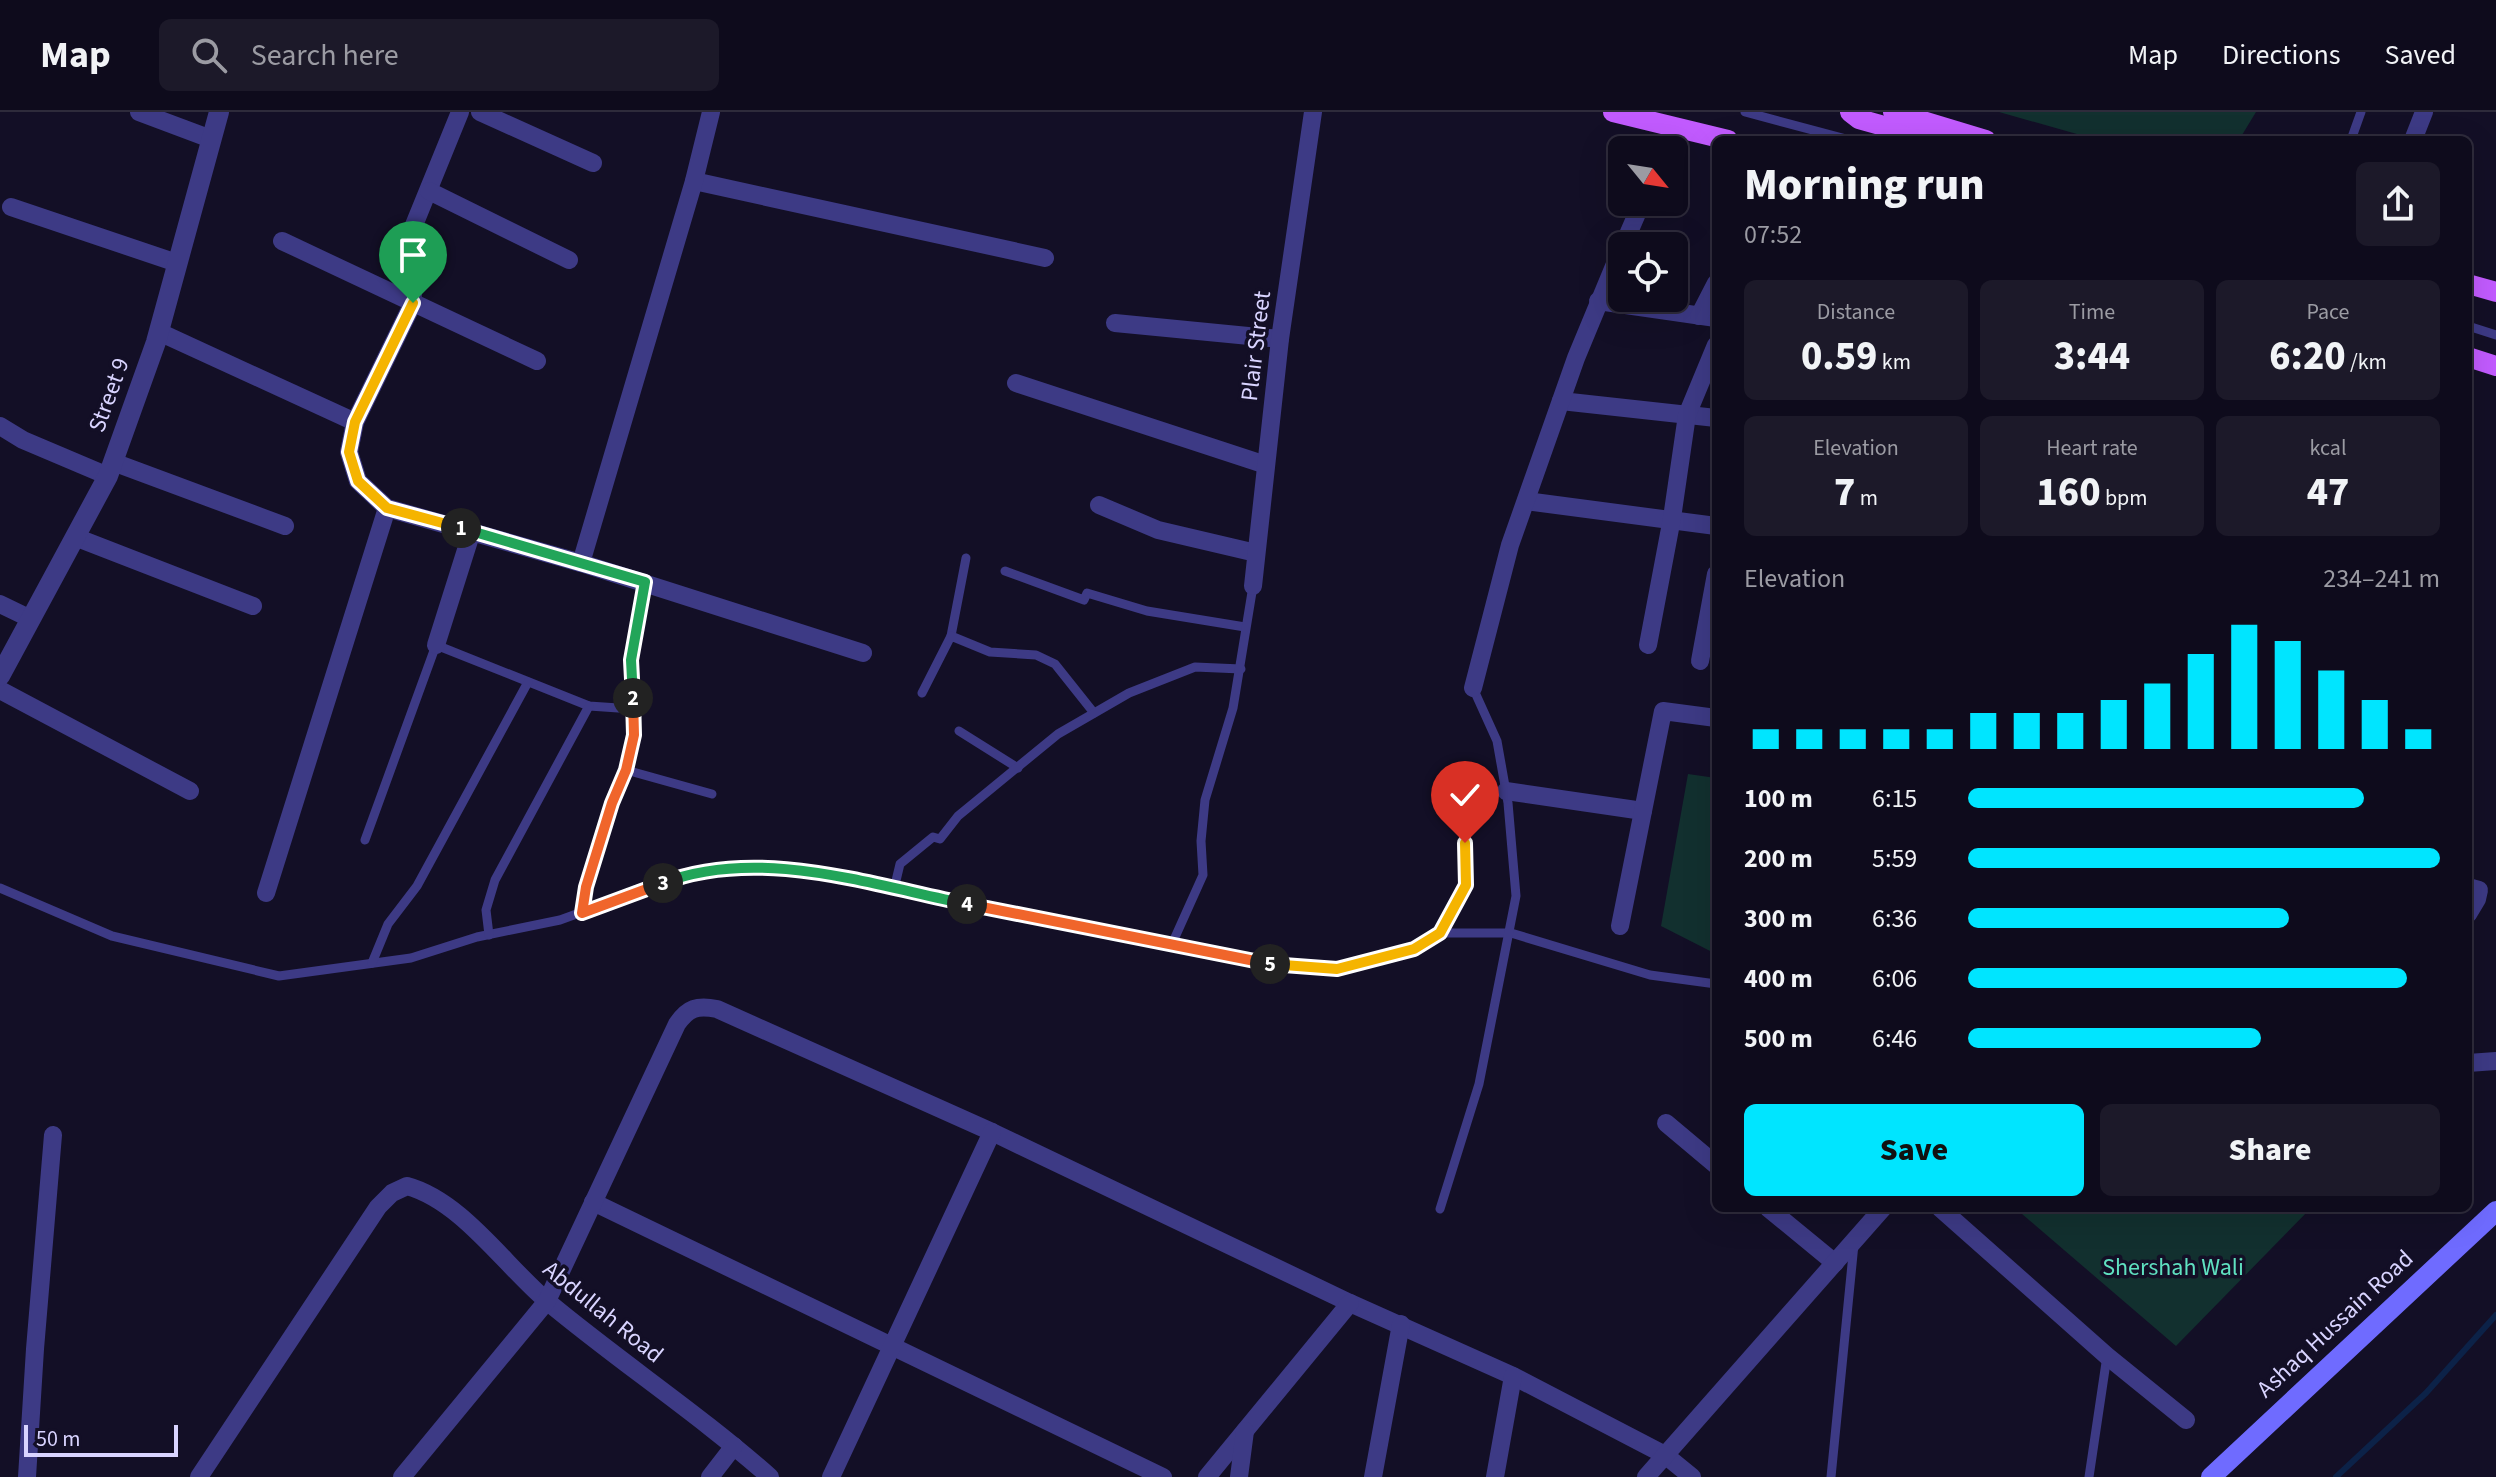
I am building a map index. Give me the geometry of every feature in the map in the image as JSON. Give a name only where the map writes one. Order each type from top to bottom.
[{"type":"main road","points":[[1613,112],[1712,136]]},
{"type":"main road","points":[[1850,112],[1859,119],[1920,136]]},
{"type":"main road","points":[[1893,112],[1973,136]]},
{"type":"main road","points":[[2472,285],[2496,292]]},
{"type":"main road","points":[[2472,358],[2496,366]]},
{"type":"main road","name":"Ashaq Hussain Road","points":[[2211,1477],[2496,1211]]},
{"type":"street","points":[[139,112],[211,139]]},
{"type":"street","name":"Street 9","points":[[3,665],[31,619],[110,469],[159,332],[219,112]]},
{"type":"street","points":[[460,112],[412,230],[413,303],[355,422],[349,452],[358,481],[387,508],[645,582],[863,653]]},
{"type":"street","points":[[480,112],[593,163]]},
{"type":"street","points":[[581,563],[694,181],[711,112]]},
{"type":"street","name":"Plair Street","points":[[1253,586],[1280,339],[1313,112]]},
{"type":"street","points":[[2415,136],[2424,112]]},
{"type":"street","points":[[1670,136],[1674,127]]},
{"type":"street","points":[[694,181],[1045,258]]},
{"type":"street","points":[[429,191],[569,260]]},
{"type":"street","points":[[11,207],[177,263]]},
{"type":"street","points":[[282,241],[537,361]]},
{"type":"street","points":[[1473,688],[1510,545],[1608,278]]},
{"type":"street","points":[[1598,301],[1708,317]]},
{"type":"street","points":[[1115,323],[1280,339]]},
{"type":"street","points":[[159,332],[355,422]]},
{"type":"street","points":[[1648,645],[1672,518],[1687,415],[1712,355]]},
{"type":"street","points":[[1016,383],[1266,465]]},
{"type":"street","points":[[1561,401],[1712,418]]},
{"type":"street","points":[[0,426],[23,440],[285,526]]},
{"type":"street","points":[[1526,501],[1712,525]]},
{"type":"street","points":[[1099,505],[1158,530],[1256,553]]},
{"type":"street","points":[[266,893],[387,508]]},
{"type":"street","points":[[436,645],[472,531]]},
{"type":"street","points":[[75,537],[253,606]]},
{"type":"street","points":[[1700,661],[1712,596]]},
{"type":"street","points":[[0,604],[31,619]]},
{"type":"street","points":[[0,690],[190,791]]},
{"type":"street","points":[[1620,926],[1663,711],[1712,717]]},
{"type":"street","points":[[1506,791],[1643,811]]},
{"type":"street","points":[[2472,888],[2479,890],[2472,907]]},
{"type":"street","points":[[402,1477],[547,1301],[677,1024],[687,1010],[702,1006],[717,1009],[992,1132],[1350,1303],[1513,1376],[1665,1455],[1692,1477]]},
{"type":"street","points":[[2472,1063],[2496,1061]]},
{"type":"street","points":[[1666,1123],[1712,1162]]},
{"type":"street","points":[[831,1477],[992,1132]]},
{"type":"street","points":[[27,1477],[53,1135]]},
{"type":"street","name":"Abdullah Road","points":[[199,1477],[378,1207],[392,1193],[407,1186],[440,1199],[547,1301],[770,1477]]},
{"type":"street","points":[[593,1202],[1163,1477]]},
{"type":"street","points":[[1773,1212],[1835,1263]]},
{"type":"street","points":[[1646,1477],[1880,1212]]},
{"type":"street","points":[[1945,1212],[2107,1356],[2186,1420]]},
{"type":"street","points":[[1207,1477],[1350,1303]]},
{"type":"street","points":[[1373,1477],[1401,1324]]},
{"type":"street","points":[[1495,1477],[1513,1376]]},
{"type":"street","points":[[1239,1477],[1245,1431]]},
{"type":"street","points":[[710,1477],[734,1446]]},
{"type":"lane","points":[[1745,112],[1835,136]]},
{"type":"lane","points":[[2352,136],[2361,112]]},
{"type":"lane","points":[[2472,327],[2496,335]]},
{"type":"lane","points":[[922,693],[951,636],[966,558]]},
{"type":"lane","points":[[1005,571],[1084,600],[1087,593],[1147,611],[1245,627]]},
{"type":"lane","points":[[582,913],[590,873],[626,770],[634,735],[631,660],[645,582]]},
{"type":"lane","points":[[1172,944],[1203,875],[1201,841],[1205,800],[1233,708],[1253,586]]},
{"type":"lane","points":[[951,636],[990,652],[1036,655],[1055,664],[1094,713]]},
{"type":"lane","points":[[365,840],[436,645],[589,706],[633,709]]},
{"type":"lane","points":[[894,889],[900,864],[933,837],[940,839],[958,816],[1058,734],[1129,693],[1195,667],[1241,669]]},
{"type":"lane","points":[[372,963],[388,924],[417,886],[528,682]]},
{"type":"lane","points":[[1440,1209],[1479,1084],[1516,896],[1506,791],[1497,741],[1473,688]]},
{"type":"lane","points":[[489,935],[486,910],[495,880],[589,706]]},
{"type":"lane","points":[[959,731],[1018,768]]},
{"type":"lane","points":[[626,770],[712,794]]},
{"type":"lane","points":[[0,888],[112,936],[279,976],[411,958],[582,913],[689,873],[738,869],[797,870],[1284,967],[1337,969],[1414,949],[1440,933],[1466,885],[1462,806]]},
{"type":"lane","points":[[1440,933],[1511,933],[1650,975],[1712,983]]},
{"type":"lane","points":[[1831,1477],[1855,1241]]},
{"type":"lane","points":[[2089,1477],[2107,1356]]},
{"type":"green space","points":[[1999,112],[2256,112],[2241,136],[2084,136]]},
{"type":"green space","points":[[1688,774],[1712,777],[1712,952],[1661,926]]},
{"type":"green space","name":"Shershah Wali","points":[[2020,1212],[2307,1212],[2176,1346]]},
{"type":"waterway","points":[[2336,1477],[2426,1393],[2496,1315]]},
{"type":"route","points":[[413,303],[355,422],[349,452],[358,481],[387,508],[645,582],[631,660],[634,735],[626,770],[612,803],[586,887],[582,913],[689,873],[738,869],[797,870],[1284,967],[1337,969],[1414,949],[1440,933],[1466,885],[1465,843]]}]
